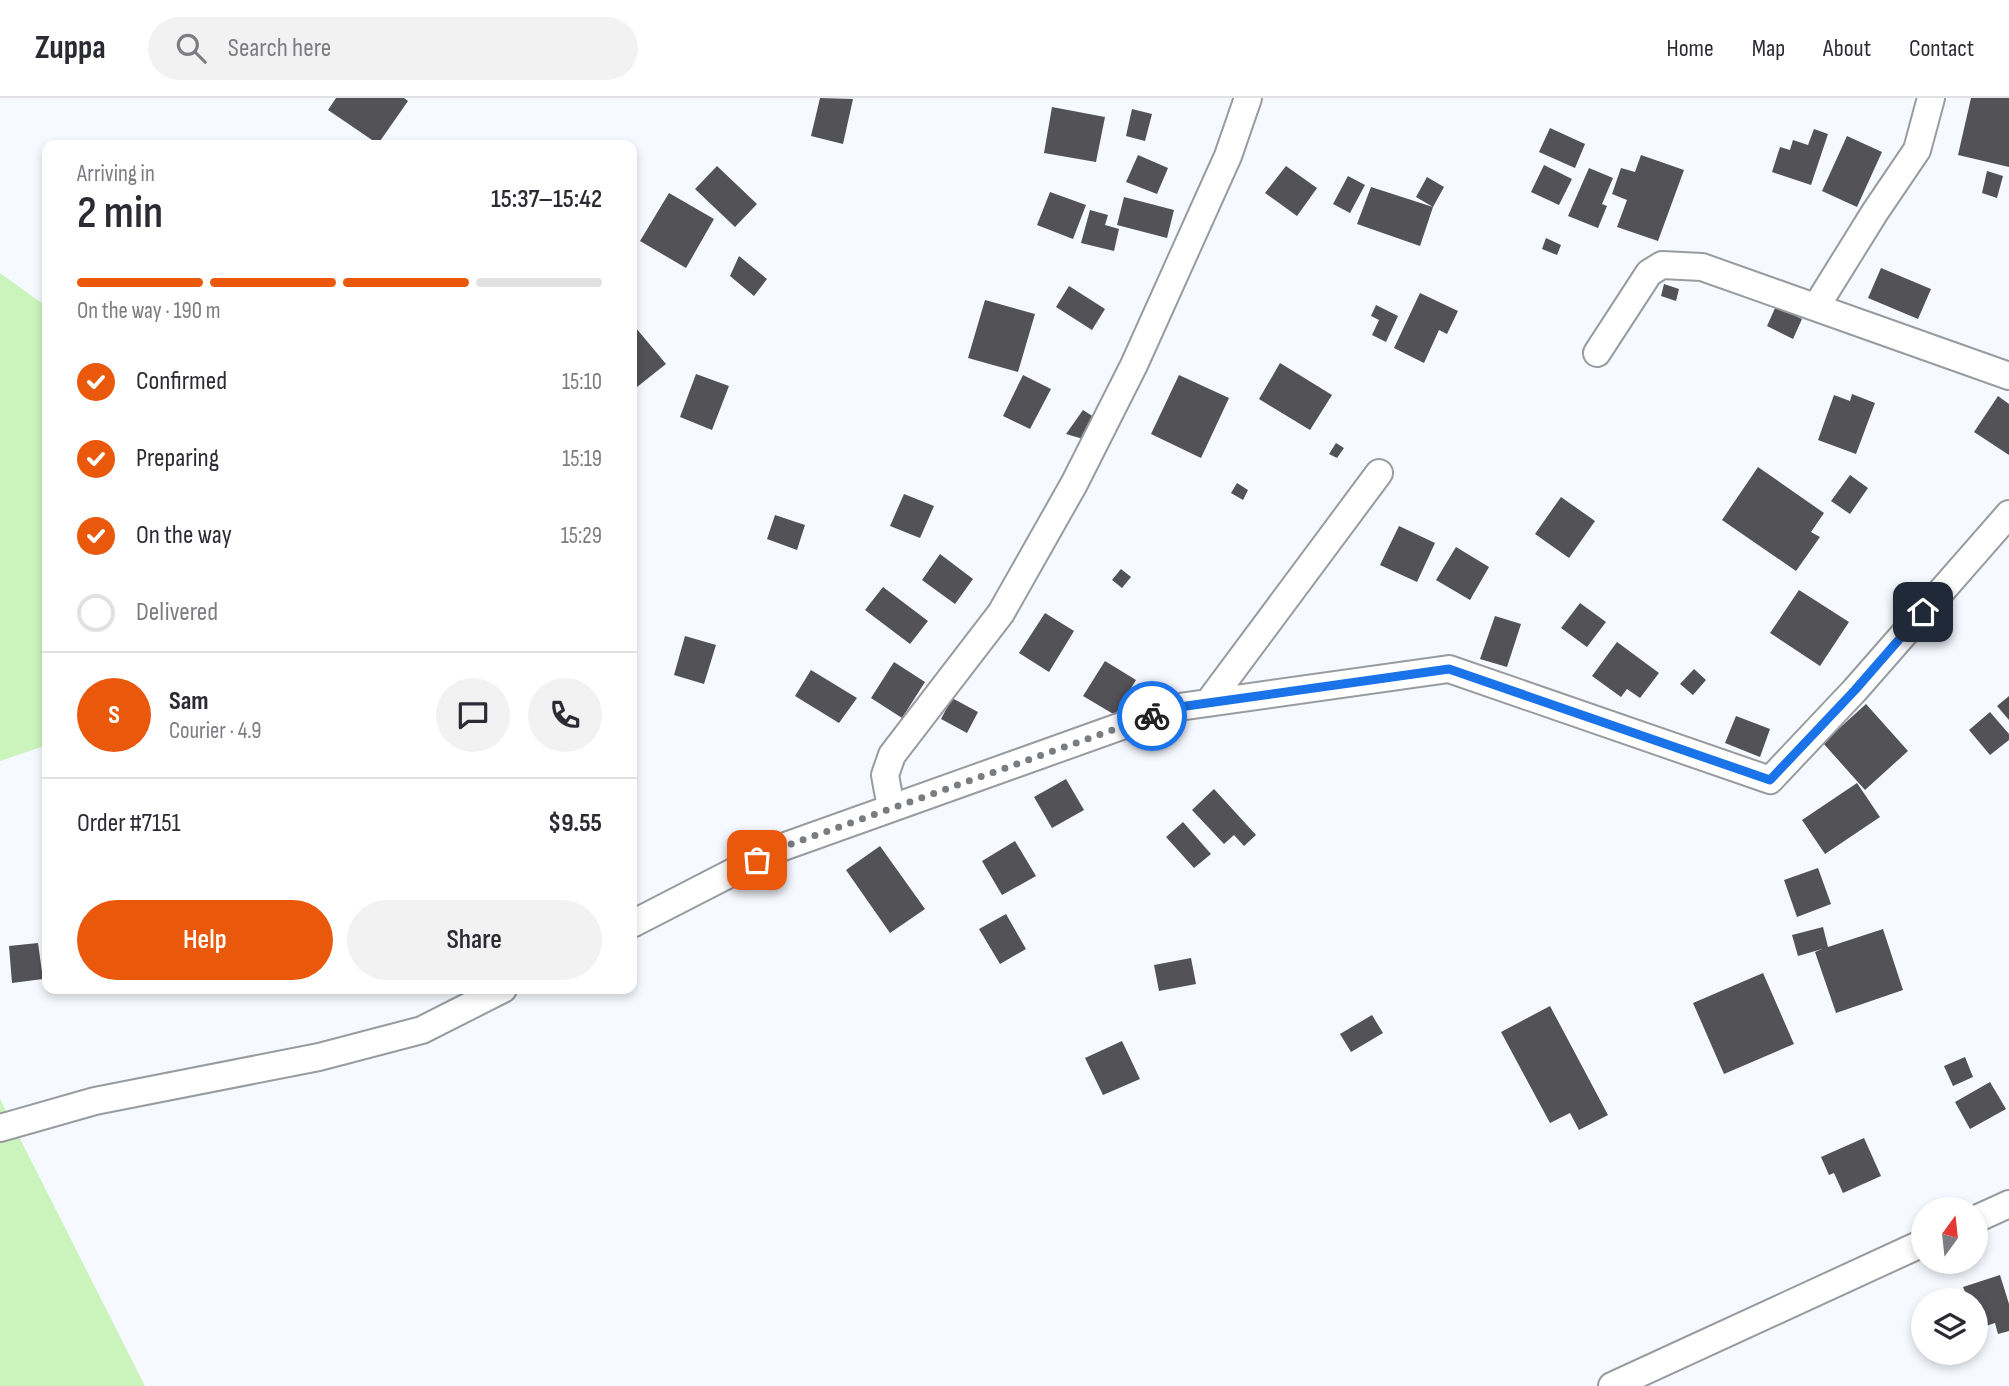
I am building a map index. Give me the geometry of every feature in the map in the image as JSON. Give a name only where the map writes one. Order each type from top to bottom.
[{"type":"street","points":[[891,808],[885,775],[892,755],[1001,613],[1074,484],[1134,365],[1228,156],[1248,98]]},
{"type":"street","points":[[1816,307],[1917,150],[1931,98]]},
{"type":"street","points":[[1597,353],[1648,273],[1662,265],[1702,267],[2009,376]]},
{"type":"street","points":[[1208,703],[1379,473]]},
{"type":"street","points":[[637,921],[780,848],[1172,708],[1449,669],[1770,780],[1855,690],[2009,514]]},
{"type":"street","points":[[0,1128],[95,1101],[319,1057],[422,1030],[493,994]]},
{"type":"street","points":[[1988,1214],[2009,1204]]},
{"type":"street","points":[[1612,1386],[1911,1249]]},
{"type":"green space","points":[[0,273],[42,303],[42,747],[0,761]]},
{"type":"green space","points":[[0,1099],[145,1386],[0,1386]]},
{"type":"building","points":[[336,98],[404,98],[408,101],[381,140],[372,140],[328,110]]},
{"type":"building","points":[[820,98],[853,99],[843,144],[811,136]]},
{"type":"building","points":[[1971,98],[2009,98],[2009,167],[1958,155]]},
{"type":"building","points":[[1052,107],[1105,117],[1096,162],[1044,153]]},
{"type":"building","points":[[1132,109],[1152,114],[1145,141],[1126,136]]},
{"type":"building","points":[[1550,128],[1585,144],[1575,168],[1539,152]]},
{"type":"building","points":[[1814,129],[1828,134],[1811,185],[1772,172],[1780,147],[1790,150],[1793,140],[1808,145]]},
{"type":"building","points":[[1847,136],[1882,152],[1857,207],[1822,191]]},
{"type":"building","points":[[1138,155],[1168,168],[1157,194],[1126,182]]},
{"type":"building","points":[[1641,155],[1684,170],[1658,241],[1617,227],[1627,200],[1612,194],[1621,168],[1635,172]]},
{"type":"building","points":[[1544,165],[1572,179],[1559,205],[1531,192]]},
{"type":"building","points":[[717,166],[757,204],[735,227],[695,189]]},
{"type":"building","points":[[1286,166],[1317,188],[1297,216],[1265,193]]},
{"type":"building","points":[[1589,168],[1613,178],[1602,204],[1607,206],[1598,228],[1568,216]]},
{"type":"building","points":[[1987,171],[2003,176],[1997,198],[1982,193]]},
{"type":"building","points":[[1348,176],[1365,185],[1350,213],[1333,204]]},
{"type":"building","points":[[1427,177],[1444,187],[1433,207],[1416,197]]},
{"type":"building","points":[[1371,187],[1433,207],[1420,246],[1357,224]]},
{"type":"building","points":[[1050,192],[1086,205],[1073,239],[1037,225]]},
{"type":"building","points":[[669,193],[714,219],[686,268],[640,241]]},
{"type":"building","points":[[1124,197],[1174,210],[1167,238],[1117,225]]},
{"type":"building","points":[[1090,210],[1108,215],[1105,225],[1119,229],[1114,251],[1081,243]]},
{"type":"building","points":[[1546,238],[1561,245],[1557,255],[1542,249]]},
{"type":"building","points":[[739,256],[767,279],[754,296],[730,276]]},
{"type":"building","points":[[1881,268],[1931,289],[1918,319],[1868,298]]},
{"type":"building","points":[[1664,284],[1679,289],[1676,301],[1661,296]]},
{"type":"building","points":[[1069,286],[1105,309],[1092,330],[1056,307]]},
{"type":"building","points":[[1420,293],[1458,311],[1447,334],[1439,330],[1424,363],[1394,348]]},
{"type":"building","points":[[985,300],[1035,314],[1018,372],[968,358]]},
{"type":"building","points":[[1376,305],[1398,316],[1386,342],[1372,335],[1379,320],[1371,316]]},
{"type":"building","points":[[1776,306],[1802,319],[1793,339],[1767,326]]},
{"type":"building","points":[[637,329],[666,364],[637,387]]},
{"type":"building","points":[[1280,363],[1332,395],[1310,430],[1259,399]]},
{"type":"building","points":[[696,374],[729,386],[712,430],[680,417]]},
{"type":"building","points":[[1023,375],[1051,389],[1030,429],[1003,416]]},
{"type":"building","points":[[1179,375],[1229,398],[1201,458],[1151,434]]},
{"type":"building","points":[[1852,394],[1875,403],[1856,454],[1818,440],[1834,395],[1850,401]]},
{"type":"building","points":[[1998,396],[2009,404],[2009,455],[1974,432]]},
{"type":"building","points":[[1083,410],[1097,419],[1083,439],[1066,434]]},
{"type":"building","points":[[1336,443],[1344,448],[1337,458],[1329,454]]},
{"type":"building","points":[[1758,467],[1824,513],[1811,532],[1820,537],[1796,571],[1722,520]]},
{"type":"building","points":[[1850,475],[1868,488],[1850,514],[1831,501]]},
{"type":"building","points":[[1237,483],[1248,490],[1243,500],[1231,493]]},
{"type":"building","points":[[904,494],[934,506],[920,538],[890,526]]},
{"type":"building","points":[[1561,497],[1595,521],[1569,558],[1535,534]]},
{"type":"building","points":[[775,515],[805,525],[797,550],[767,539]]},
{"type":"building","points":[[1399,526],[1435,543],[1417,582],[1380,565]]},
{"type":"building","points":[[1456,547],[1489,567],[1470,600],[1436,580]]},
{"type":"building","points":[[940,554],[973,579],[955,604],[922,580]]},
{"type":"building","points":[[1121,569],[1131,577],[1122,588],[1112,580]]},
{"type":"building","points":[[883,587],[928,621],[910,644],[865,610]]},
{"type":"building","points":[[1799,590],[1849,622],[1820,666],[1770,633]]},
{"type":"building","points":[[1580,603],[1606,622],[1587,647],[1561,628]]},
{"type":"building","points":[[1045,613],[1074,631],[1049,672],[1019,653]]},
{"type":"building","points":[[1495,616],[1521,624],[1507,667],[1480,659]]},
{"type":"building","points":[[685,636],[716,645],[704,684],[674,675]]},
{"type":"building","points":[[1617,642],[1659,673],[1640,698],[1627,689],[1621,697],[1592,676]]},
{"type":"building","points":[[1105,661],[1136,680],[1115,715],[1083,696]]},
{"type":"building","points":[[894,662],[925,682],[902,718],[871,698]]},
{"type":"building","points":[[1694,669],[1706,680],[1693,695],[1680,684]]},
{"type":"building","points":[[811,670],[857,698],[839,723],[795,696]]},
{"type":"building","points":[[2009,696],[2009,720],[1997,706]]},
{"type":"building","points":[[952,698],[978,712],[967,733],[941,719]]},
{"type":"building","points":[[1866,704],[1908,751],[1865,790],[1823,743]]},
{"type":"building","points":[[1990,712],[2009,734],[2009,740],[1990,755],[1969,730]]},
{"type":"building","points":[[1736,716],[1770,729],[1760,757],[1725,743]]},
{"type":"building","points":[[1066,779],[1084,810],[1052,828],[1034,797]]},
{"type":"building","points":[[1857,783],[1880,817],[1825,854],[1802,820]]},
{"type":"building","points":[[1214,789],[1256,835],[1244,846],[1234,835],[1224,844],[1192,810]]},
{"type":"building","points":[[1183,822],[1211,854],[1194,868],[1166,837]]},
{"type":"building","points":[[1015,841],[1036,876],[1002,895],[982,861]]},
{"type":"building","points":[[880,846],[925,909],[890,933],[846,870]]},
{"type":"building","points":[[1818,868],[1831,904],[1797,917],[1784,880]]},
{"type":"building","points":[[1006,914],[1026,949],[1000,964],[979,929]]},
{"type":"building","points":[[1823,927],[1828,947],[1883,929],[1903,990],[1836,1013],[1815,952],[1822,949],[1798,956],[1792,935]]},
{"type":"building","points":[[38,943],[42,979],[12,983],[9,946]]},
{"type":"building","points":[[1191,958],[1196,984],[1159,991],[1154,965]]},
{"type":"building","points":[[1763,973],[1794,1044],[1724,1074],[1693,1003]]},
{"type":"building","points":[[1550,1006],[1608,1115],[1579,1130],[1570,1113],[1550,1123],[1501,1032]]},
{"type":"building","points":[[1372,1015],[1383,1033],[1351,1052],[1340,1034]]},
{"type":"building","points":[[1122,1041],[1140,1079],[1103,1095],[1085,1058]]},
{"type":"building","points":[[1965,1057],[1973,1077],[1953,1086],[1944,1066]]},
{"type":"building","points":[[1990,1082],[2006,1109],[1970,1129],[1955,1102]]},
{"type":"building","points":[[1864,1138],[1881,1176],[1843,1193],[1834,1173],[1829,1175],[1821,1157]]},
{"type":"building","points":[[2000,1275],[2009,1304],[2009,1331],[1998,1334],[1995,1323],[1988,1325],[1988,1288],[1963,1287]]},
{"type":"way so far","points":[[757,860],[780,848],[1152,716]]},
{"type":"route","points":[[1152,716],[1172,708],[1449,669],[1770,780],[1855,690],[1923,612]]}]
